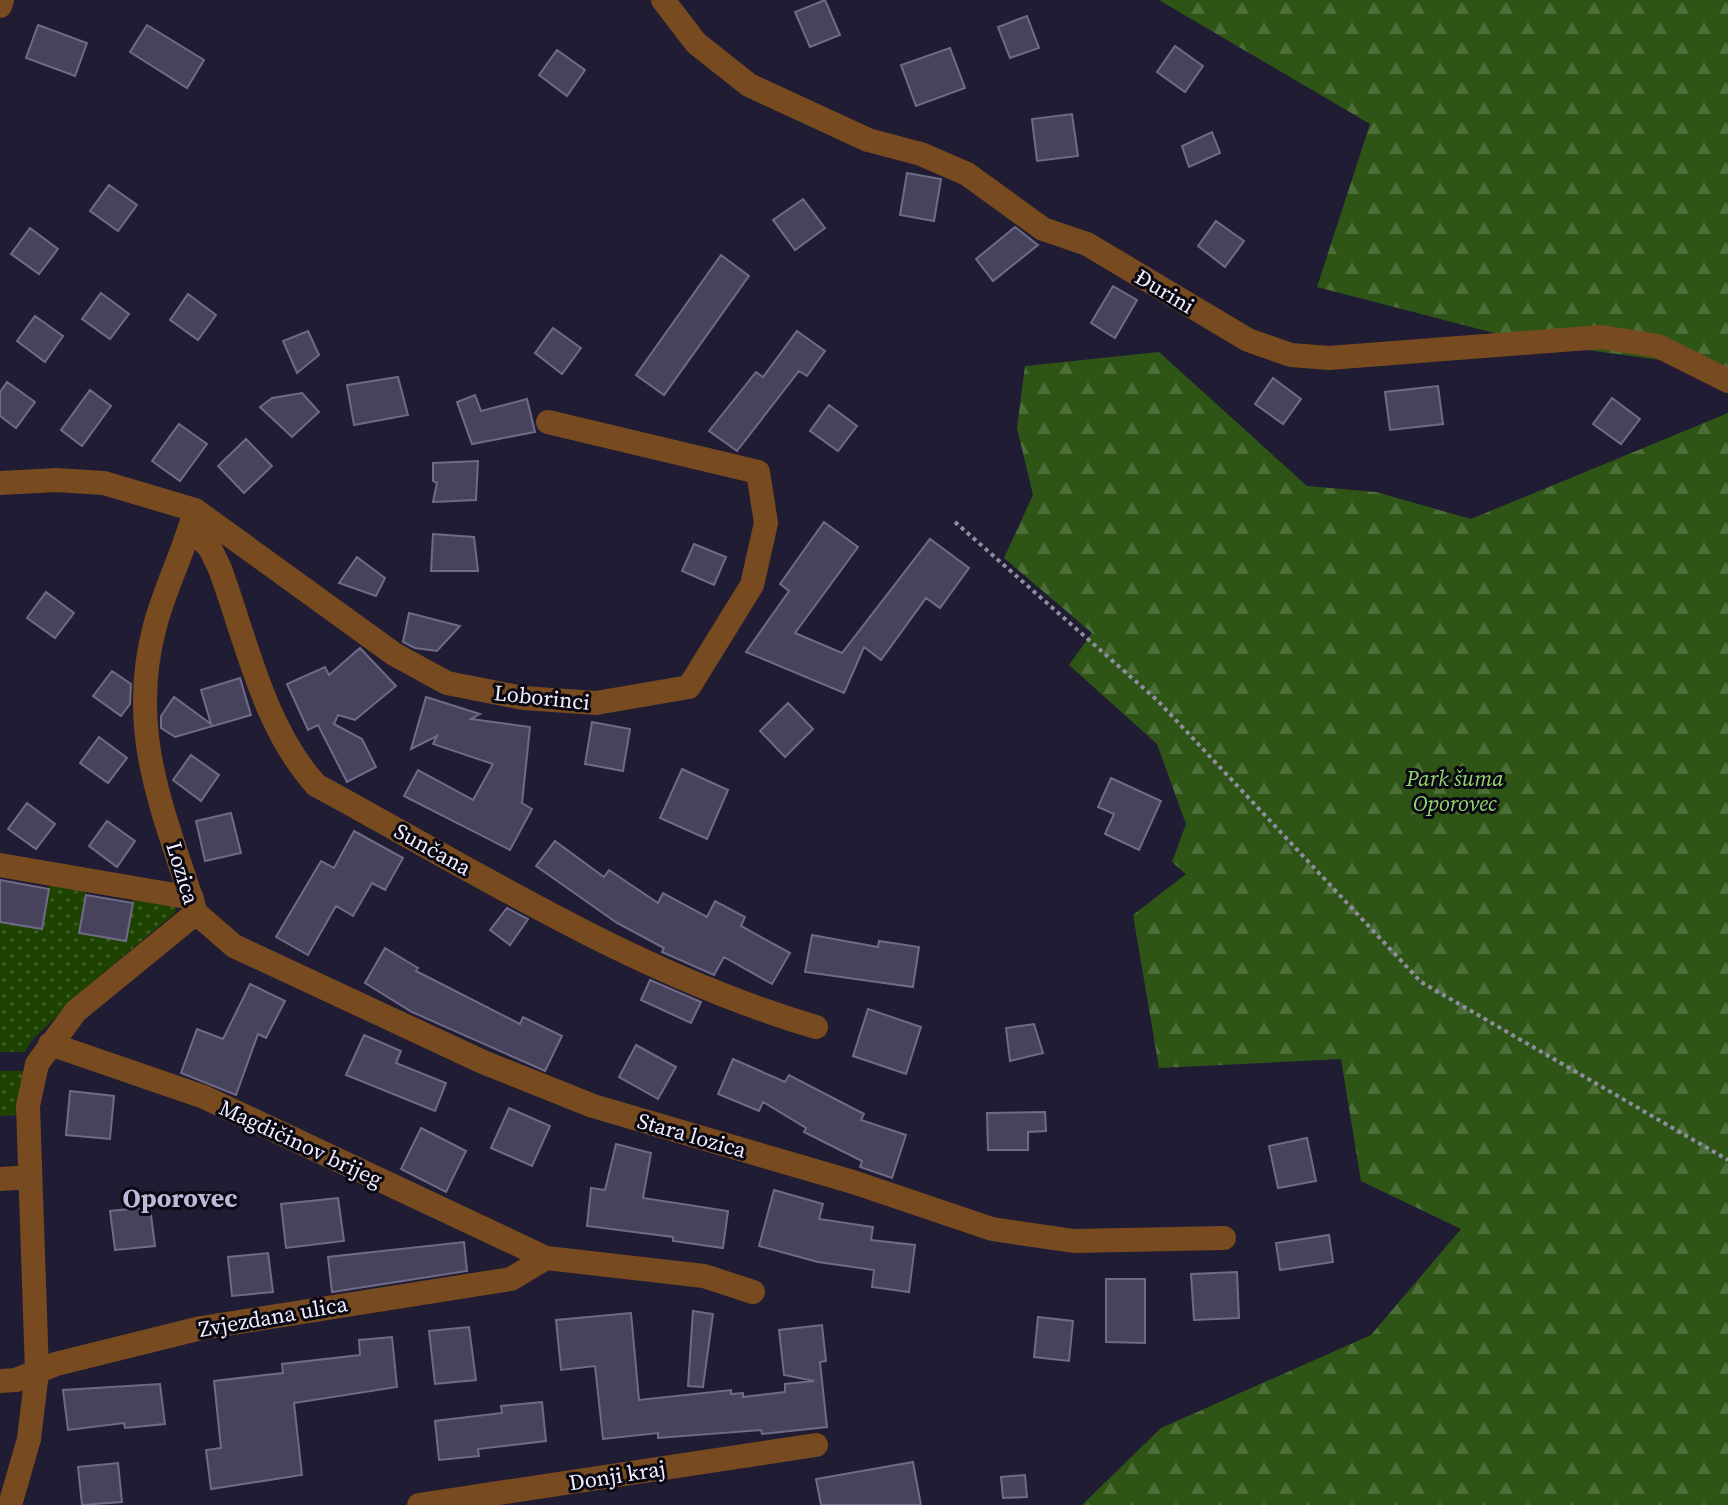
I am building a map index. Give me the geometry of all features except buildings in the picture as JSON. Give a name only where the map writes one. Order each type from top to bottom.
[{"type":"street","points":[[0,6],[2,0]]},
{"type":"street","name":"Đurini","points":[[663,0],[696,43],[749,85],[868,140],[921,154],[967,174],[1043,229],[1087,244],[1248,340],[1291,355],[1329,358],[1601,337],[1658,346],[1728,381]]},
{"type":"street","name":"Loborinci","points":[[0,483],[56,480],[104,483],[193,519],[394,654],[447,683],[523,698],[596,703],[689,687],[752,585],[766,523],[758,472],[548,422]]},
{"type":"street","name":"Lozica","points":[[10,1505],[29,1439],[37,1372],[28,1106],[37,1064],[76,1011],[194,906],[153,783],[144,735],[146,675],[154,630],[171,572],[193,519]]},
{"type":"street","name":"Sunčana","points":[[193,519],[220,569],[277,731],[294,760],[316,785],[565,921],[746,1006],[816,1027]]},
{"type":"street","points":[[0,865],[194,906]]},
{"type":"street","name":"Stara lozica","points":[[194,906],[234,946],[483,1062],[593,1106],[853,1182],[992,1229],[1074,1241],[1224,1238]]},
{"type":"street","name":"Magdičinov brijeg","points":[[50,1044],[204,1097],[546,1258],[704,1276],[753,1292]]},
{"type":"street","points":[[0,1179],[30,1177]]},
{"type":"street","name":"Zvjezdana ulica","points":[[0,1381],[16,1380],[201,1328],[511,1279],[546,1258]]},
{"type":"street","name":"Donji kraj","points":[[419,1505],[816,1445]]},
{"type":"path","points":[[955,522],[1157,700],[1421,982],[1728,1160]]},
{"type":"green space","points":[[1159,0],[1728,0],[1728,393],[1668,361],[1529,342],[1317,287],[1370,124]]},
{"type":"green space","name":"Park šuma Oporovec","points":[[1159,352],[1307,486],[1376,492],[1471,519],[1728,413],[1728,1505],[1082,1505],[1161,1428],[1371,1335],[1461,1229],[1361,1181],[1341,1059],[1159,1068],[1133,915],[1186,874],[1172,862],[1186,824],[1157,744],[1069,665],[1092,633],[1004,558],[1033,495],[1017,428],[1025,366]]},
{"type":"green space","points":[[50,881],[87,886],[79,933],[126,941],[134,895],[177,903],[175,913],[97,978],[32,1040],[25,1052],[0,1052],[0,922],[42,929]]},
{"type":"green space","points":[[0,1071],[23,1071],[17,1115],[0,1116]]},
{"type":"district","name":"Oporovec","points":[[180,1198]]}]
